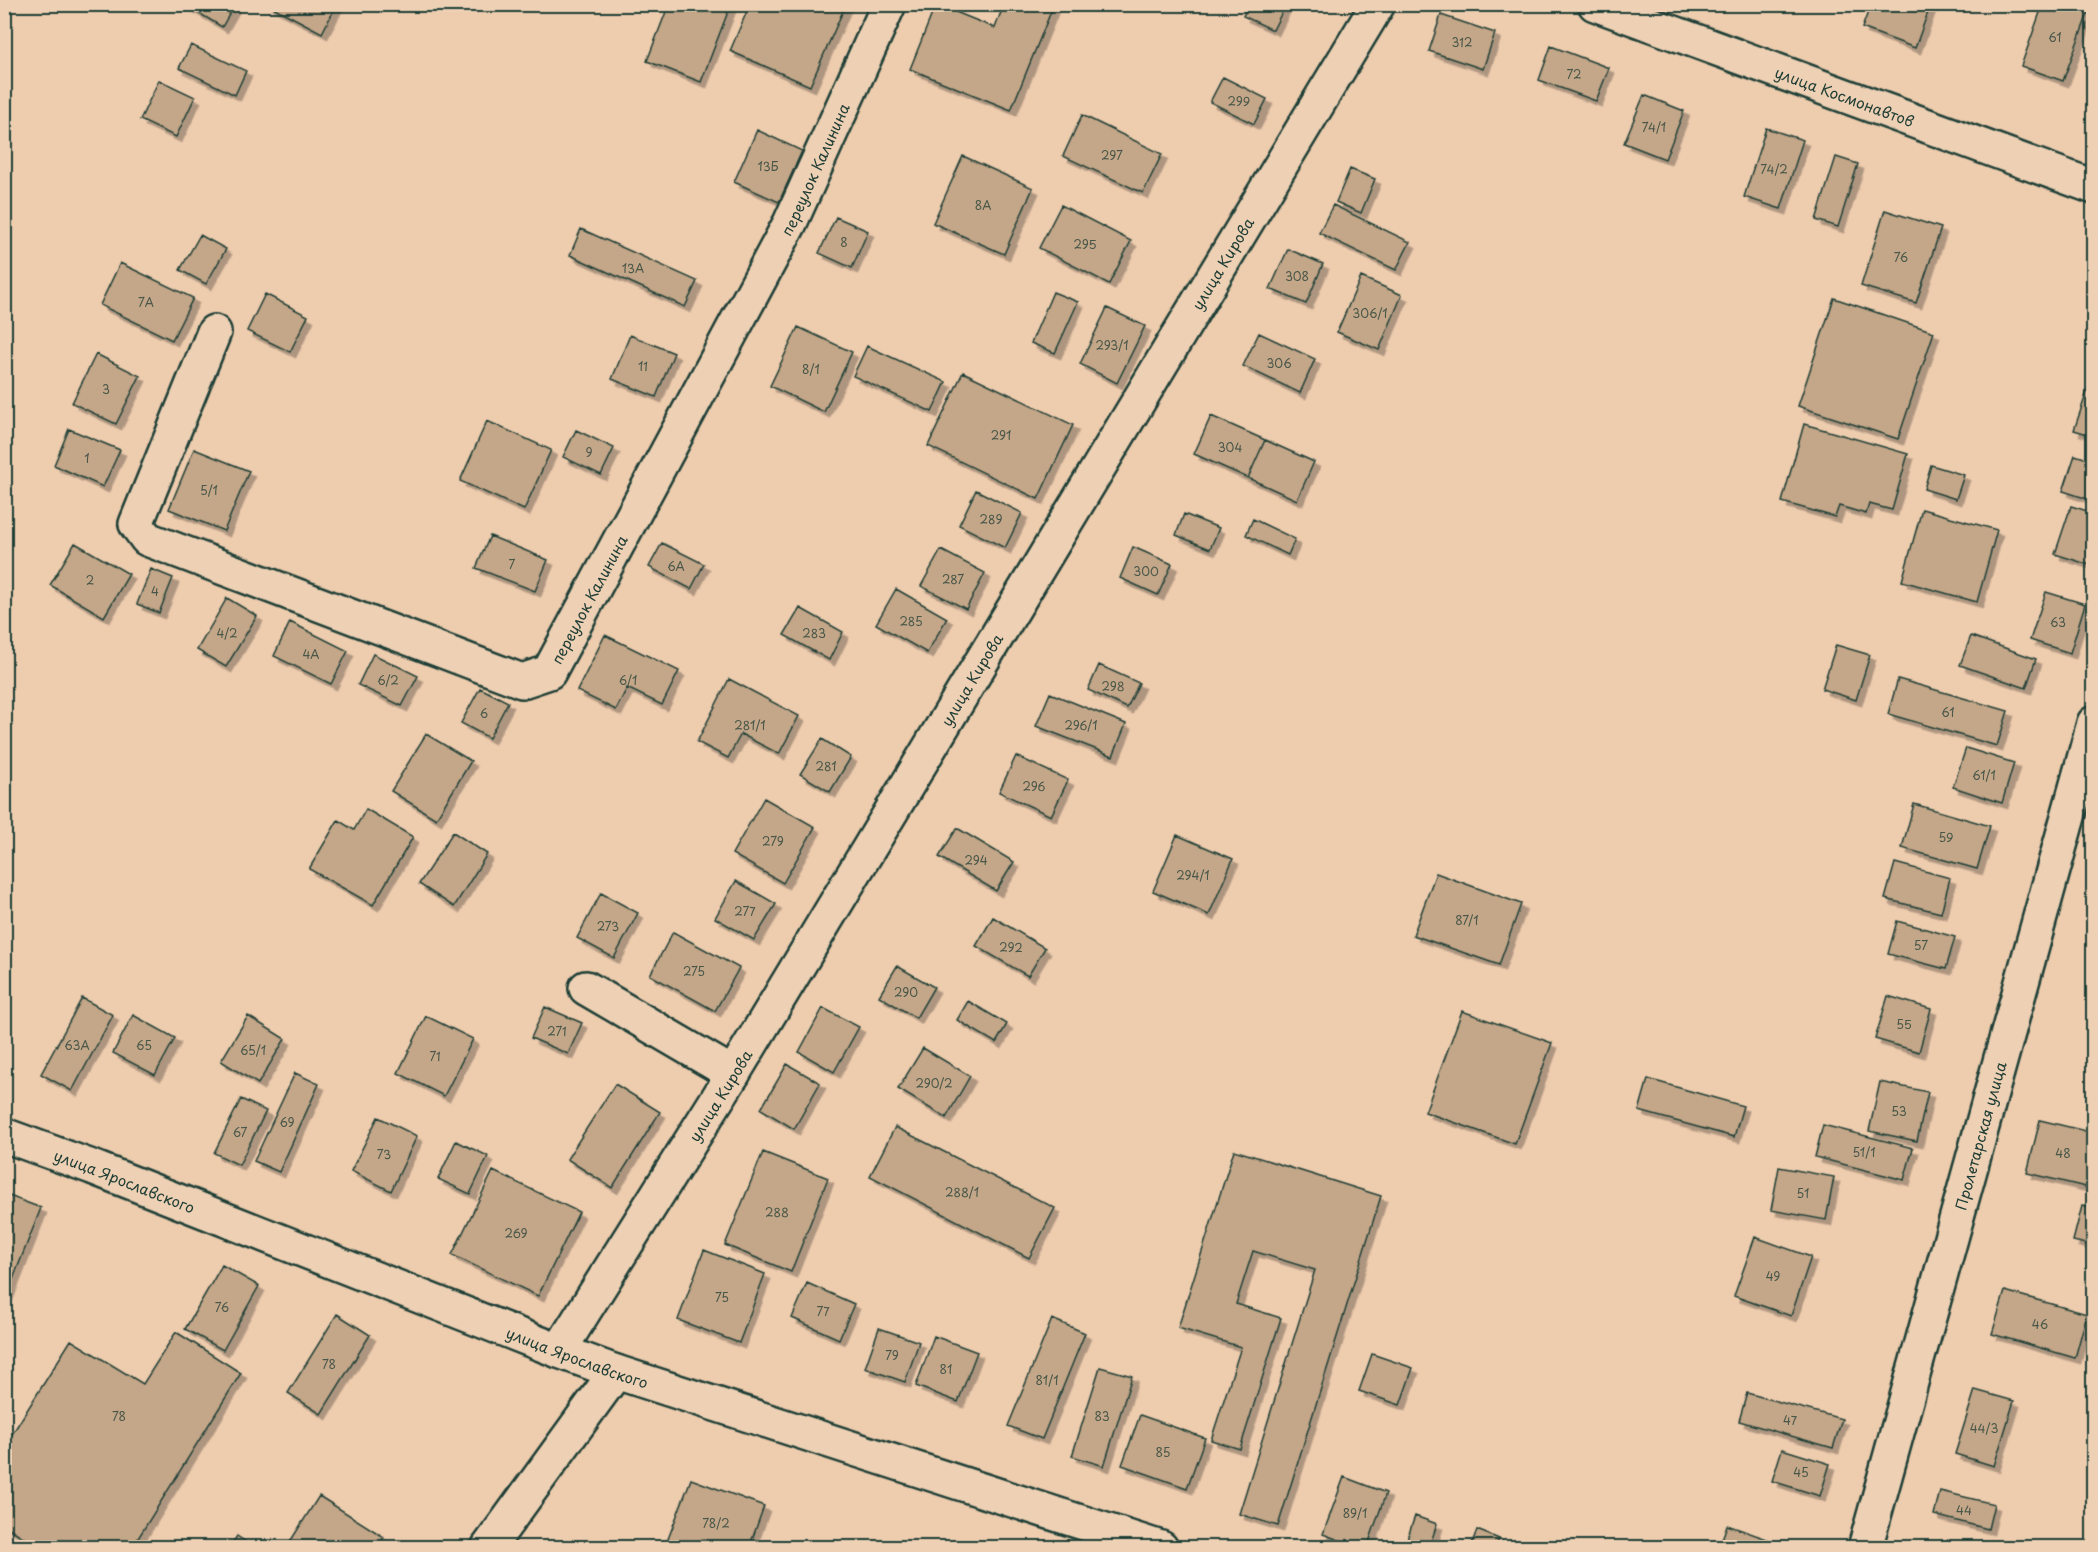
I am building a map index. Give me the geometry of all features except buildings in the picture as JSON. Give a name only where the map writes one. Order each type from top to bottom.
[{"type":"street","name":"переулок Калинина","points":[[214,332],[136,524],[147,540],[522,681],[549,672],[790,223],[889,4]]},
{"type":"street","name":"улица Кирова","points":[[559,1352],[733,1074],[1378,4]]},
{"type":"street","name":"улица Космонавтов","points":[[1595,4],[2094,187]]},
{"type":"street","name":"Пролетарская улица","points":[[1865,1548],[2094,723]]},
{"type":"street","points":[[586,988],[733,1074]]},
{"type":"street","name":"улица Ярославского","points":[[4,1135],[92,1167],[559,1352],[1161,1548]]},
{"type":"street","points":[[488,1548],[616,1372]]}]
